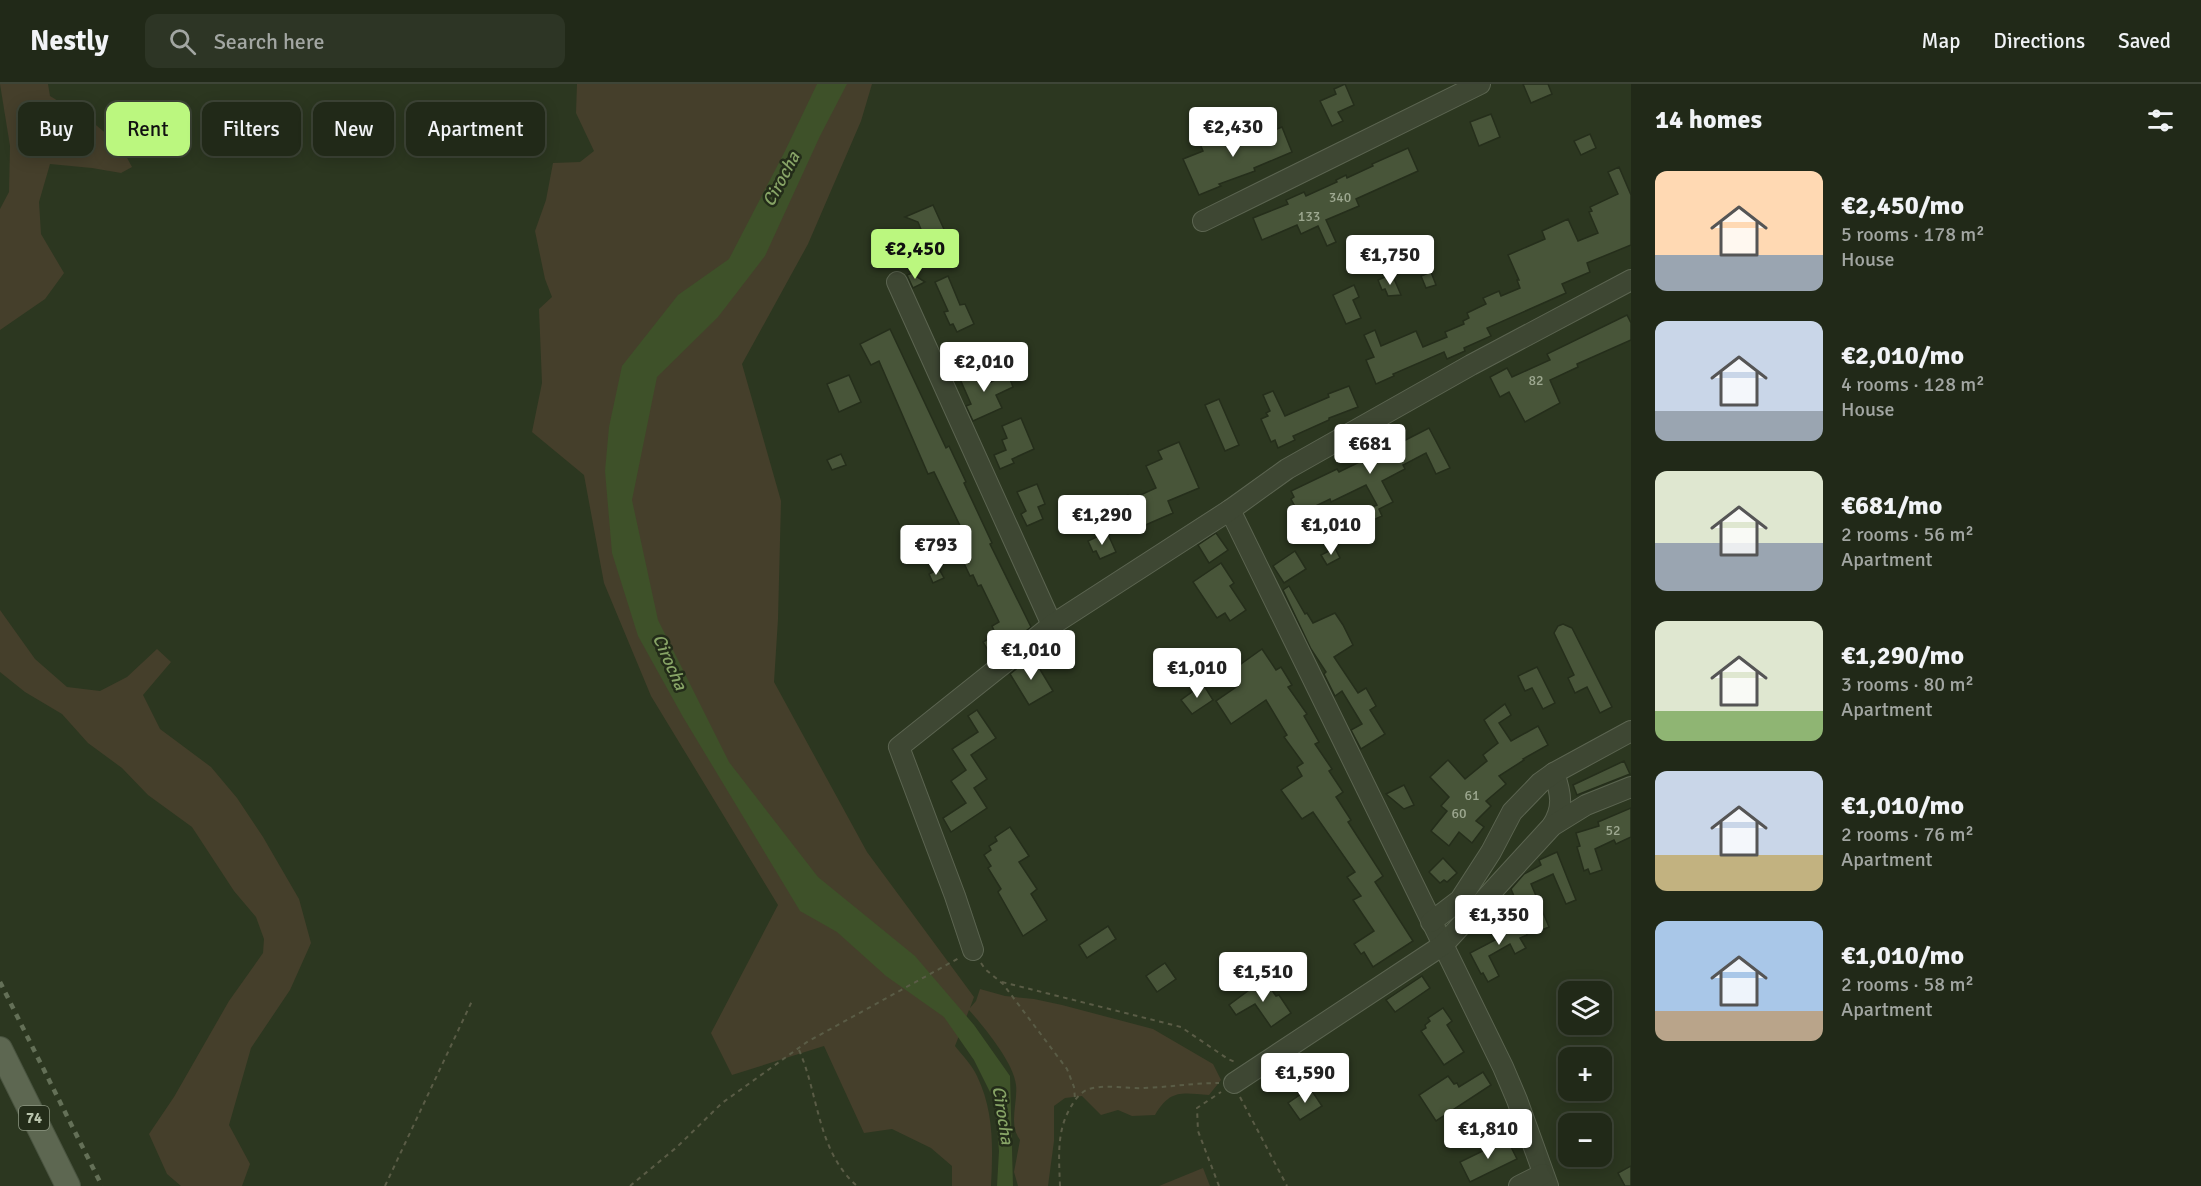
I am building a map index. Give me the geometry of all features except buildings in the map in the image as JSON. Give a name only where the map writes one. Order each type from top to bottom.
[{"type":"main road","name":"74","points":[[0,1049],[68,1186]]},
{"type":"street","points":[[1203,221],[1480,84]]},
{"type":"street","points":[[965,954],[899,747],[1052,625],[1230,510],[1287,469],[1471,365],[1631,280]]},
{"type":"street","points":[[897,282],[1052,625]]},
{"type":"street","points":[[1230,510],[1517,1100],[1546,1180],[1519,1186]]},
{"type":"street","points":[[1431,922],[1460,900],[1491,852],[1512,812],[1540,783],[1631,731]]},
{"type":"street","points":[[1552,826],[1561,809],[1560,792],[1554,773]]},
{"type":"street","points":[[1234,1083],[1443,945],[1552,826],[1586,805],[1631,787]]},
{"type":"path","points":[[630,1186],[722,1103],[816,1036],[965,954],[999,981],[1067,1070],[1074,1087],[1075,1099]]},
{"type":"path","points":[[999,981],[1181,1027],[1228,1059],[1254,1070]]},
{"type":"path","points":[[385,1186],[472,1001]]},
{"type":"path","points":[[799,1050],[812,1088],[821,1127],[845,1176],[857,1186]]},
{"type":"path","points":[[1060,1186],[1058,1147],[1061,1124],[1075,1099],[1086,1090],[1144,1088],[1192,1083],[1234,1083]]},
{"type":"path","points":[[1219,1186],[1198,1131],[1197,1108],[1234,1083]]},
{"type":"path","points":[[1234,1083],[1287,1186]]},
{"type":"shaded area","points":[[0,84],[48,84],[50,96],[60,102],[18,102],[18,156],[94,156],[94,123],[106,133],[106,156],[126,156],[132,167],[121,173],[50,164],[39,202],[41,234],[64,273],[45,299],[0,330],[0,209],[9,192],[10,146]]},
{"type":"shaded area","points":[[577,84],[872,84],[861,121],[808,244],[742,364],[781,501],[774,682],[867,852],[974,997],[970,1008],[976,1001],[980,989],[1005,996],[1062,1005],[1153,1029],[1213,1064],[1221,1080],[1209,1095],[1178,1094],[1166,1101],[1155,1115],[1132,1116],[1118,1110],[1101,1115],[1082,1096],[1065,1098],[1054,1106],[1054,1141],[1048,1186],[1018,1186],[1014,1172],[1020,1140],[1015,1127],[1016,1085],[1014,1076],[997,1046],[969,1010],[955,1046],[975,1072],[987,1103],[992,1144],[991,1186],[952,1186],[952,1166],[931,1148],[892,1129],[864,1133],[824,1046],[732,1075],[711,1033],[778,905],[651,696],[604,583],[584,475],[532,432],[542,383],[539,309],[552,297],[545,279],[535,231],[546,200],[553,163],[580,162],[594,151],[576,113]]},
{"type":"shaded area","points":[[0,610],[35,659],[67,687],[100,691],[127,677],[157,649],[171,662],[143,695],[160,729],[211,767],[237,798],[299,899],[311,943],[290,990],[251,1048],[229,1125],[250,1164],[242,1186],[181,1186],[167,1174],[149,1134],[174,1097],[229,1001],[263,953],[264,939],[256,917],[234,891],[192,827],[148,795],[122,768],[88,743],[62,714],[25,692],[0,672]]},
{"type":"shaded area","points":[[1203,1168],[1210,1186],[1159,1186]]},
{"type":"water","name":"Cirocha","points":[[817,84],[847,84],[820,136],[765,256],[718,317],[657,377],[632,500],[658,620],[729,762],[818,877],[915,956],[974,1025],[1010,1076],[1013,1186],[997,1186],[999,1151],[995,1102],[974,1060],[944,1017],[886,976],[837,932],[800,911],[683,717],[638,636],[612,553],[605,471],[609,427],[622,366],[678,295],[729,259]]},
{"type":"railway","points":[[0,982],[102,1186]]}]
